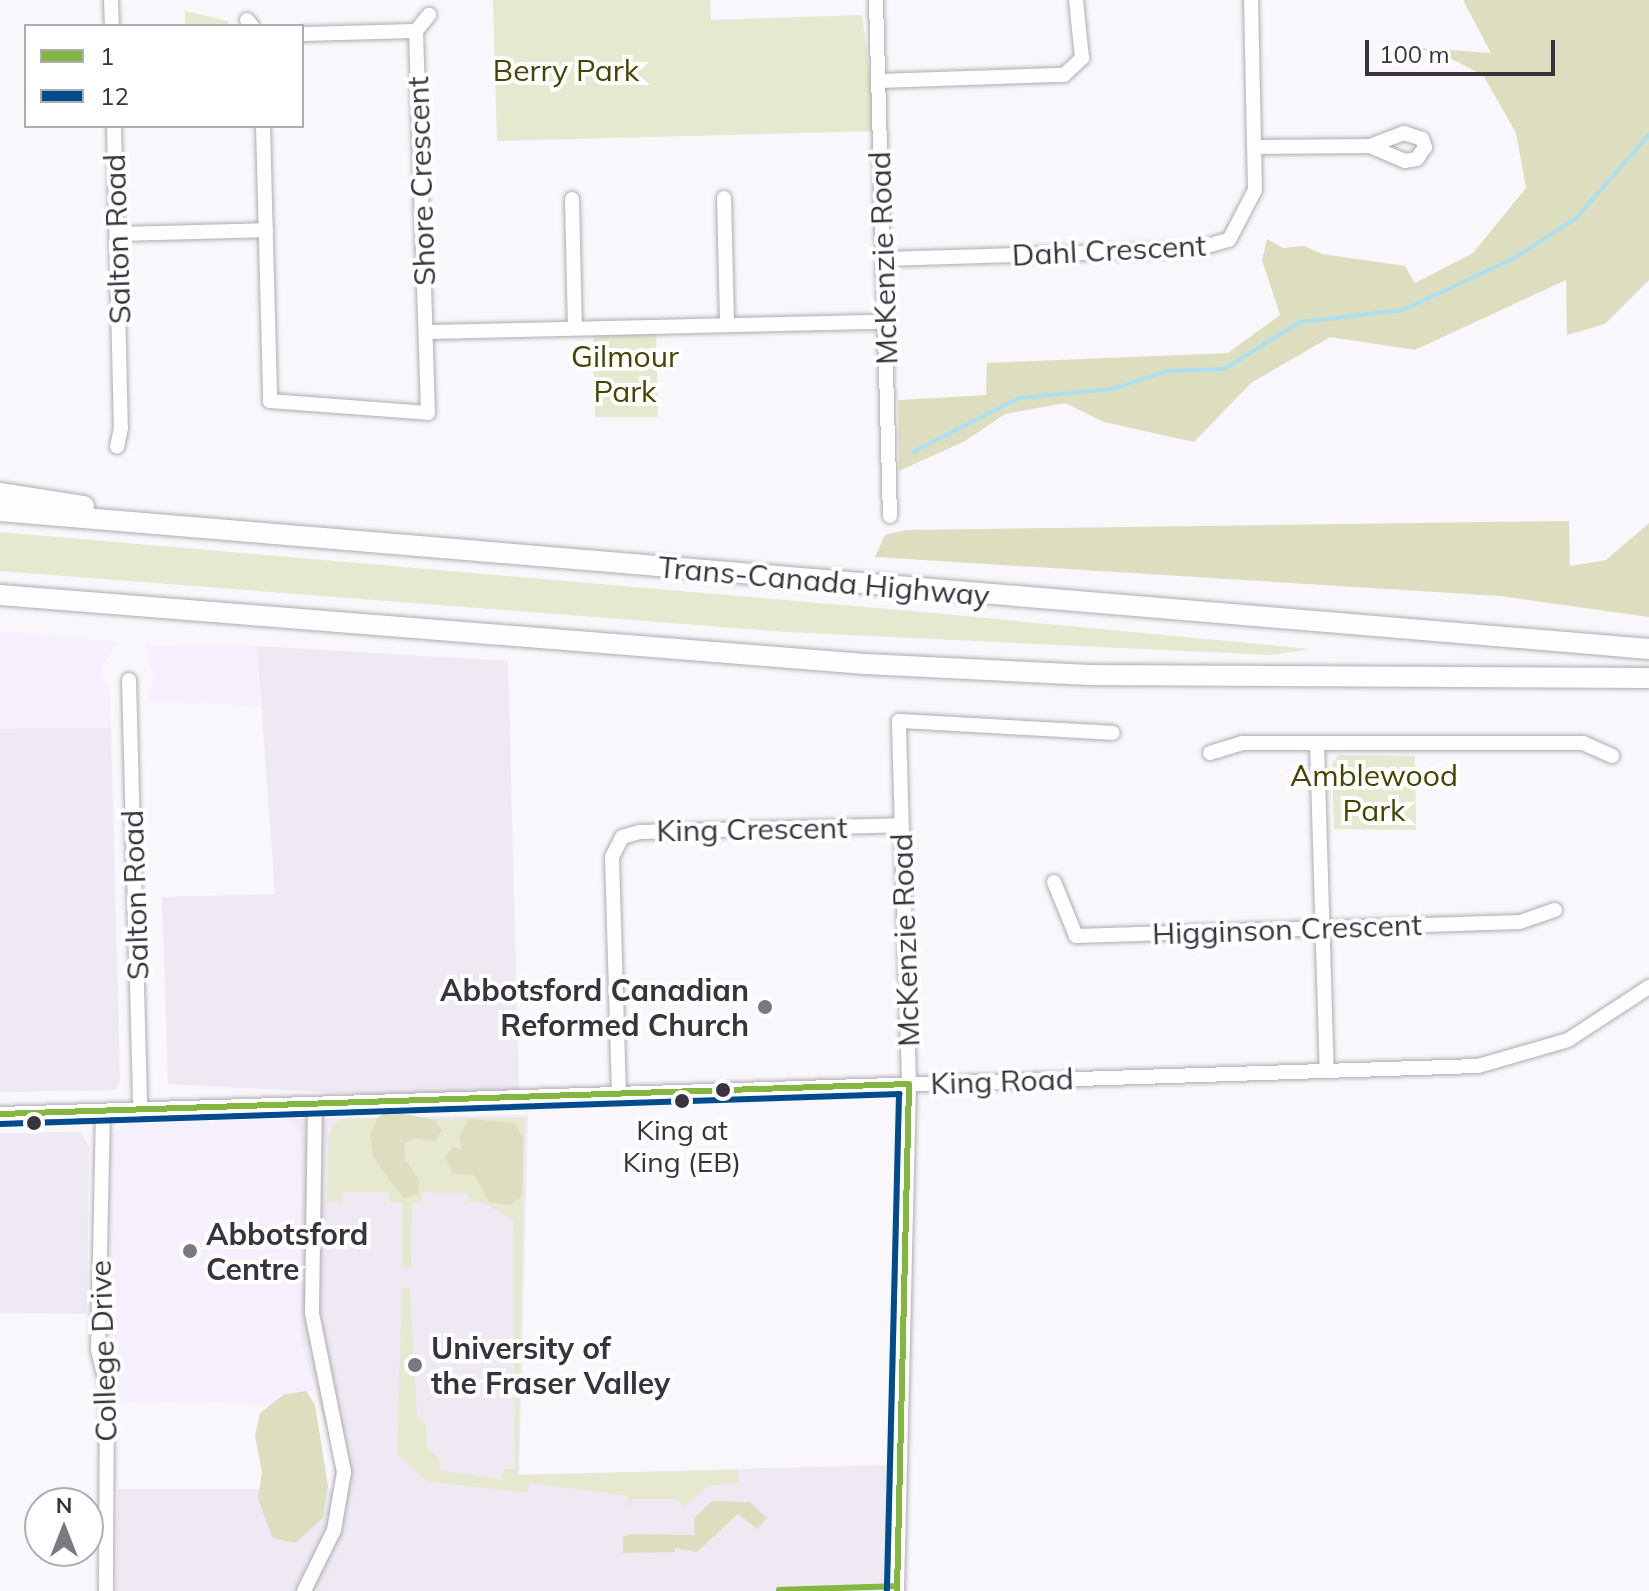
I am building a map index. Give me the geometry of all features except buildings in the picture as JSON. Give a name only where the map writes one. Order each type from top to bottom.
[{"type":"highway","points":[[0,493],[274,535]]},
{"type":"highway","name":"Trans-Canada Highway","points":[[0,511],[1649,649]]},
{"type":"highway","points":[[0,595],[865,664],[1060,673],[1649,678]]},
{"type":"highway","points":[[0,609],[89,604]]},
{"type":"street","points":[[111,0],[112,24]]},
{"type":"street","name":"McKenzie Road","points":[[876,0],[890,516]]},
{"type":"street","points":[[879,81],[1064,75],[1082,58],[1076,0]]},
{"type":"street","name":"Dahl Crescent","points":[[884,259],[1219,246],[1229,240],[1250,207],[1257,147],[1251,0]]},
{"type":"street","points":[[304,34],[416,31],[429,15]]},
{"type":"street","name":"Shore Crescent","points":[[266,230],[270,401],[428,413],[416,31]]},
{"type":"street","name":"Salton Road","points":[[114,128],[117,447]]},
{"type":"street","points":[[117,234],[266,230],[263,128]]},
{"type":"street","points":[[1257,147],[1370,146]]},
{"type":"street","points":[[724,198],[727,325]]},
{"type":"street","points":[[572,199],[575,327]]},
{"type":"street","points":[[427,332],[885,322]]},
{"type":"street","name":"Salton Road","points":[[129,680],[140,1110]]},
{"type":"street","name":"McKenzie Road","points":[[897,1591],[909,1084],[899,721],[1113,733]]},
{"type":"street","points":[[1210,753],[1242,743],[1583,743],[1612,756]]},
{"type":"street","points":[[1317,743],[1327,1071]]},
{"type":"street","name":"King Crescent","points":[[619,1094],[612,857],[622,837],[640,832],[902,825]]},
{"type":"street","name":"Higginson Crescent","points":[[1054,882],[1076,936],[1520,922],[1555,910]]},
{"type":"street","name":"King Road","points":[[0,1114],[1436,1069],[1509,1060],[1568,1040],[1649,987]]},
{"type":"street","points":[[304,1591],[334,1530],[344,1472],[312,1313],[315,1104]]},
{"type":"street","name":"College Drive","points":[[103,1111],[98,1350],[107,1385],[106,1591]]},
{"type":"shaded area","points":[[0,631],[118,642],[101,667],[110,696],[111,728],[0,729]]},
{"type":"shaded area","points":[[146,645],[257,646],[260,706],[147,701],[153,677]]},
{"type":"shaded area","points":[[257,646],[508,661],[519,1091],[397,1096],[168,1084],[162,897],[275,894]]},
{"type":"shaded area","points":[[111,728],[120,1081],[115,1090],[0,1092],[0,729]]},
{"type":"shaded area","name":"University of the Fraser Valley","points":[[528,1115],[519,1475],[888,1465],[885,1591],[116,1591],[118,1489],[334,1489],[335,1458],[301,1340],[301,1137],[298,1125],[286,1119]]},
{"type":"shaded area","points":[[286,1119],[298,1125],[301,1137],[301,1340],[315,1390],[266,1404],[120,1401],[106,1350],[110,1137],[126,1124]]},
{"type":"shaded area","points":[[80,1132],[89,1146],[87,1314],[0,1313],[0,1133]]},
{"type":"green space","name":"Berry Park","points":[[493,0],[710,0],[711,20],[862,15],[877,131],[497,141]]},
{"type":"green space","points":[[1463,0],[1649,0],[1649,280],[1605,324],[1567,335],[1566,280],[1415,350],[1330,337],[1251,383],[1194,442],[1104,422],[1065,403],[1005,414],[965,441],[899,471],[898,400],[986,395],[987,363],[1228,353],[1280,315],[1262,260],[1267,239],[1283,248],[1304,246],[1322,254],[1405,266],[1415,283],[1473,253],[1526,188],[1516,133],[1483,75],[1440,53],[1407,47],[1491,53]]},
{"type":"green space","points":[[185,11],[228,21],[229,24],[185,24]]},
{"type":"green space","name":"Gilmour Park","points":[[656,328],[658,417],[595,417],[593,330]]},
{"type":"green space","points":[[1569,521],[1570,566],[1606,560],[1649,523],[1649,617],[1500,596],[875,557],[885,535],[906,530]]},
{"type":"green space","points":[[0,532],[923,612],[1310,649],[1271,655],[787,632],[0,571]]},
{"type":"green space","name":"Amblewood Park","points":[[1338,755],[1415,756],[1416,830],[1334,829],[1332,764]]},
{"type":"green space","points":[[390,1111],[434,1120],[442,1130],[435,1142],[415,1138],[404,1144],[405,1159],[419,1180],[418,1193],[404,1199],[373,1157],[370,1136],[378,1117]]},
{"type":"green space","points":[[525,1118],[518,1475],[738,1470],[739,1483],[708,1486],[682,1509],[678,1499],[632,1499],[630,1510],[628,1496],[529,1483],[528,1493],[426,1481],[397,1454],[402,1288],[410,1288],[417,1418],[426,1424],[427,1448],[439,1458],[440,1470],[502,1480],[504,1469],[515,1469],[513,1221],[485,1203],[468,1202],[468,1193],[422,1192],[422,1202],[412,1203],[411,1268],[402,1268],[402,1203],[389,1202],[389,1192],[343,1192],[342,1203],[327,1202],[329,1136],[334,1124],[344,1119]]},
{"type":"green space","points":[[469,1119],[515,1123],[523,1138],[522,1196],[510,1205],[489,1202],[474,1175],[453,1174],[445,1157],[453,1147],[461,1149],[459,1136]]},
{"type":"green space","points":[[306,1391],[315,1405],[328,1486],[323,1518],[295,1543],[273,1538],[258,1499],[262,1472],[255,1436],[260,1413],[283,1395]]},
{"type":"green space","points":[[712,1501],[750,1502],[767,1518],[757,1529],[738,1514],[697,1552],[675,1548],[675,1552],[623,1553],[623,1537],[630,1534],[695,1535],[694,1518]]},
{"type":"waterway","points":[[913,452],[1019,398],[1112,389],[1169,371],[1224,369],[1300,322],[1403,310],[1513,259],[1576,218],[1649,135]]},
{"type":"transit line","name":"1","points":[[0,1114],[909,1084]]},
{"type":"transit line","name":"1","points":[[897,1591],[909,1084]]},
{"type":"transit line","name":"12","points":[[0,1124],[899,1094],[887,1591]]},
{"type":"transit line","name":"1","points":[[779,1590],[897,1586]]},
{"type":"place","name":"Abbotsford Canadian Reformed Church","points":[[765,1007]]},
{"type":"place","name":"King at King (EB)","points":[[682,1101]]},
{"type":"place","name":"Abbotsford Centre","points":[[190,1251]]},
{"type":"place","name":"University of the Fraser Valley","points":[[415,1365]]}]
